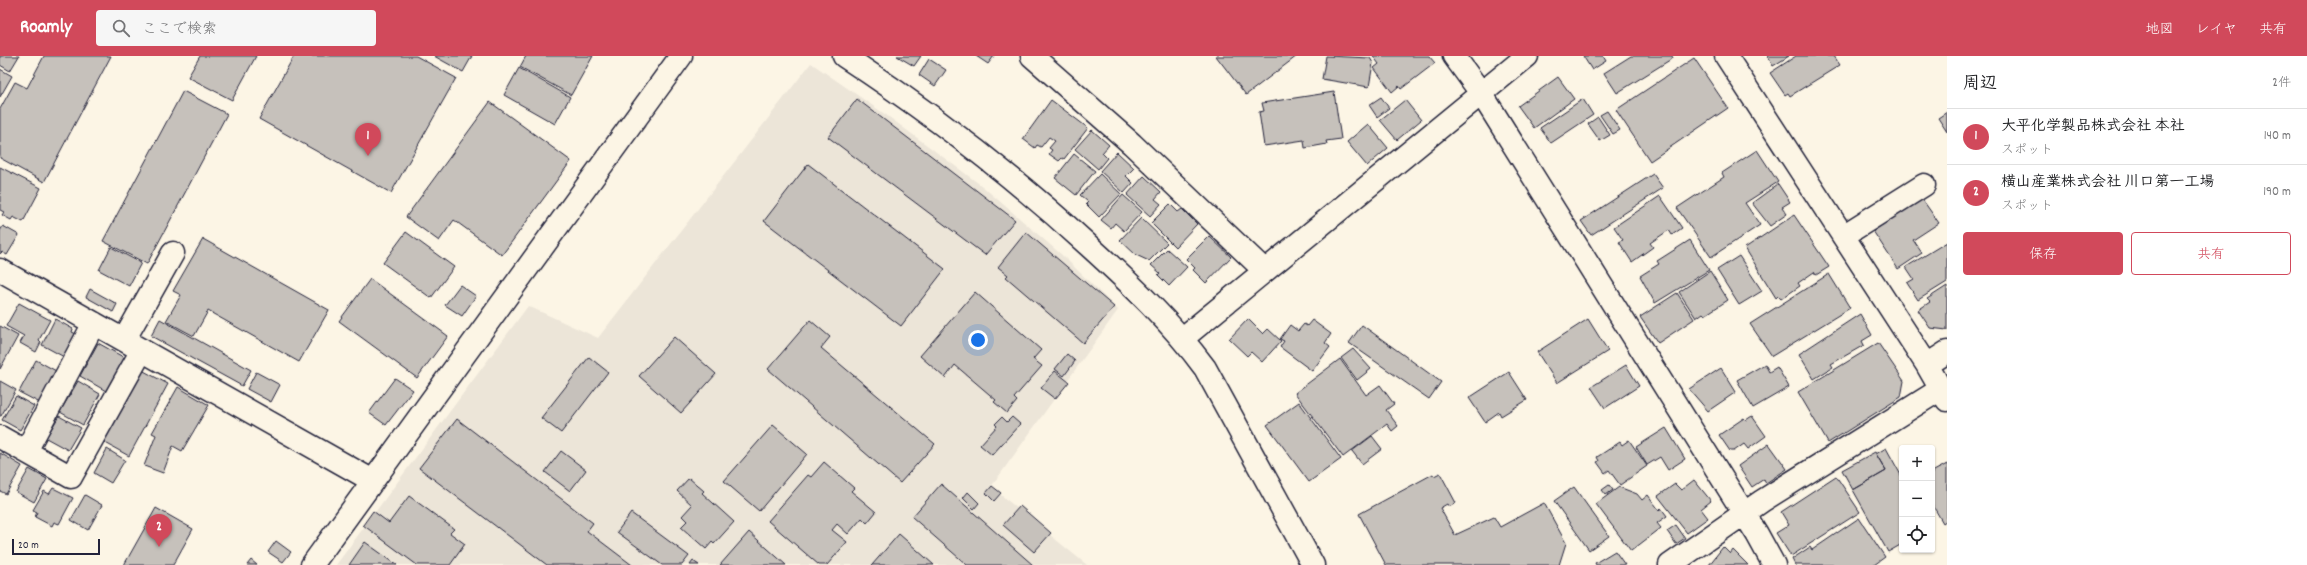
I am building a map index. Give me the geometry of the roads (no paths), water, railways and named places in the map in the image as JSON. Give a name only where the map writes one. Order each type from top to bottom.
[{"type":"street","points":[[312,565],[681,56]]},
{"type":"street","points":[[844,56],[955,132],[1020,184],[1143,295],[1183,338],[1205,368],[1313,565]]},
{"type":"street","points":[[1032,56],[1132,144],[1264,270]]},
{"type":"street","points":[[1454,56],[1481,93],[1744,514],[1774,565]]},
{"type":"street","points":[[1183,338],[1264,270],[1527,56]]},
{"type":"street","points":[[1670,565],[1762,501],[1944,394],[1927,365],[1726,56]]},
{"type":"street","points":[[1843,236],[1924,185]]},
{"type":"street","points":[[0,437],[71,477],[133,345],[173,253]]},
{"type":"street","points":[[0,270],[373,481]]},
{"type":"street","points":[[26,451],[94,323]]},
{"type":"street","points":[[1927,365],[1947,352]]},
{"type":"place","name":"大平化学製品株式会社 本社","points":[[368,156]]},
{"type":"place","name":"横山産業株式会社 川口第一工場","points":[[159,547]]}]
